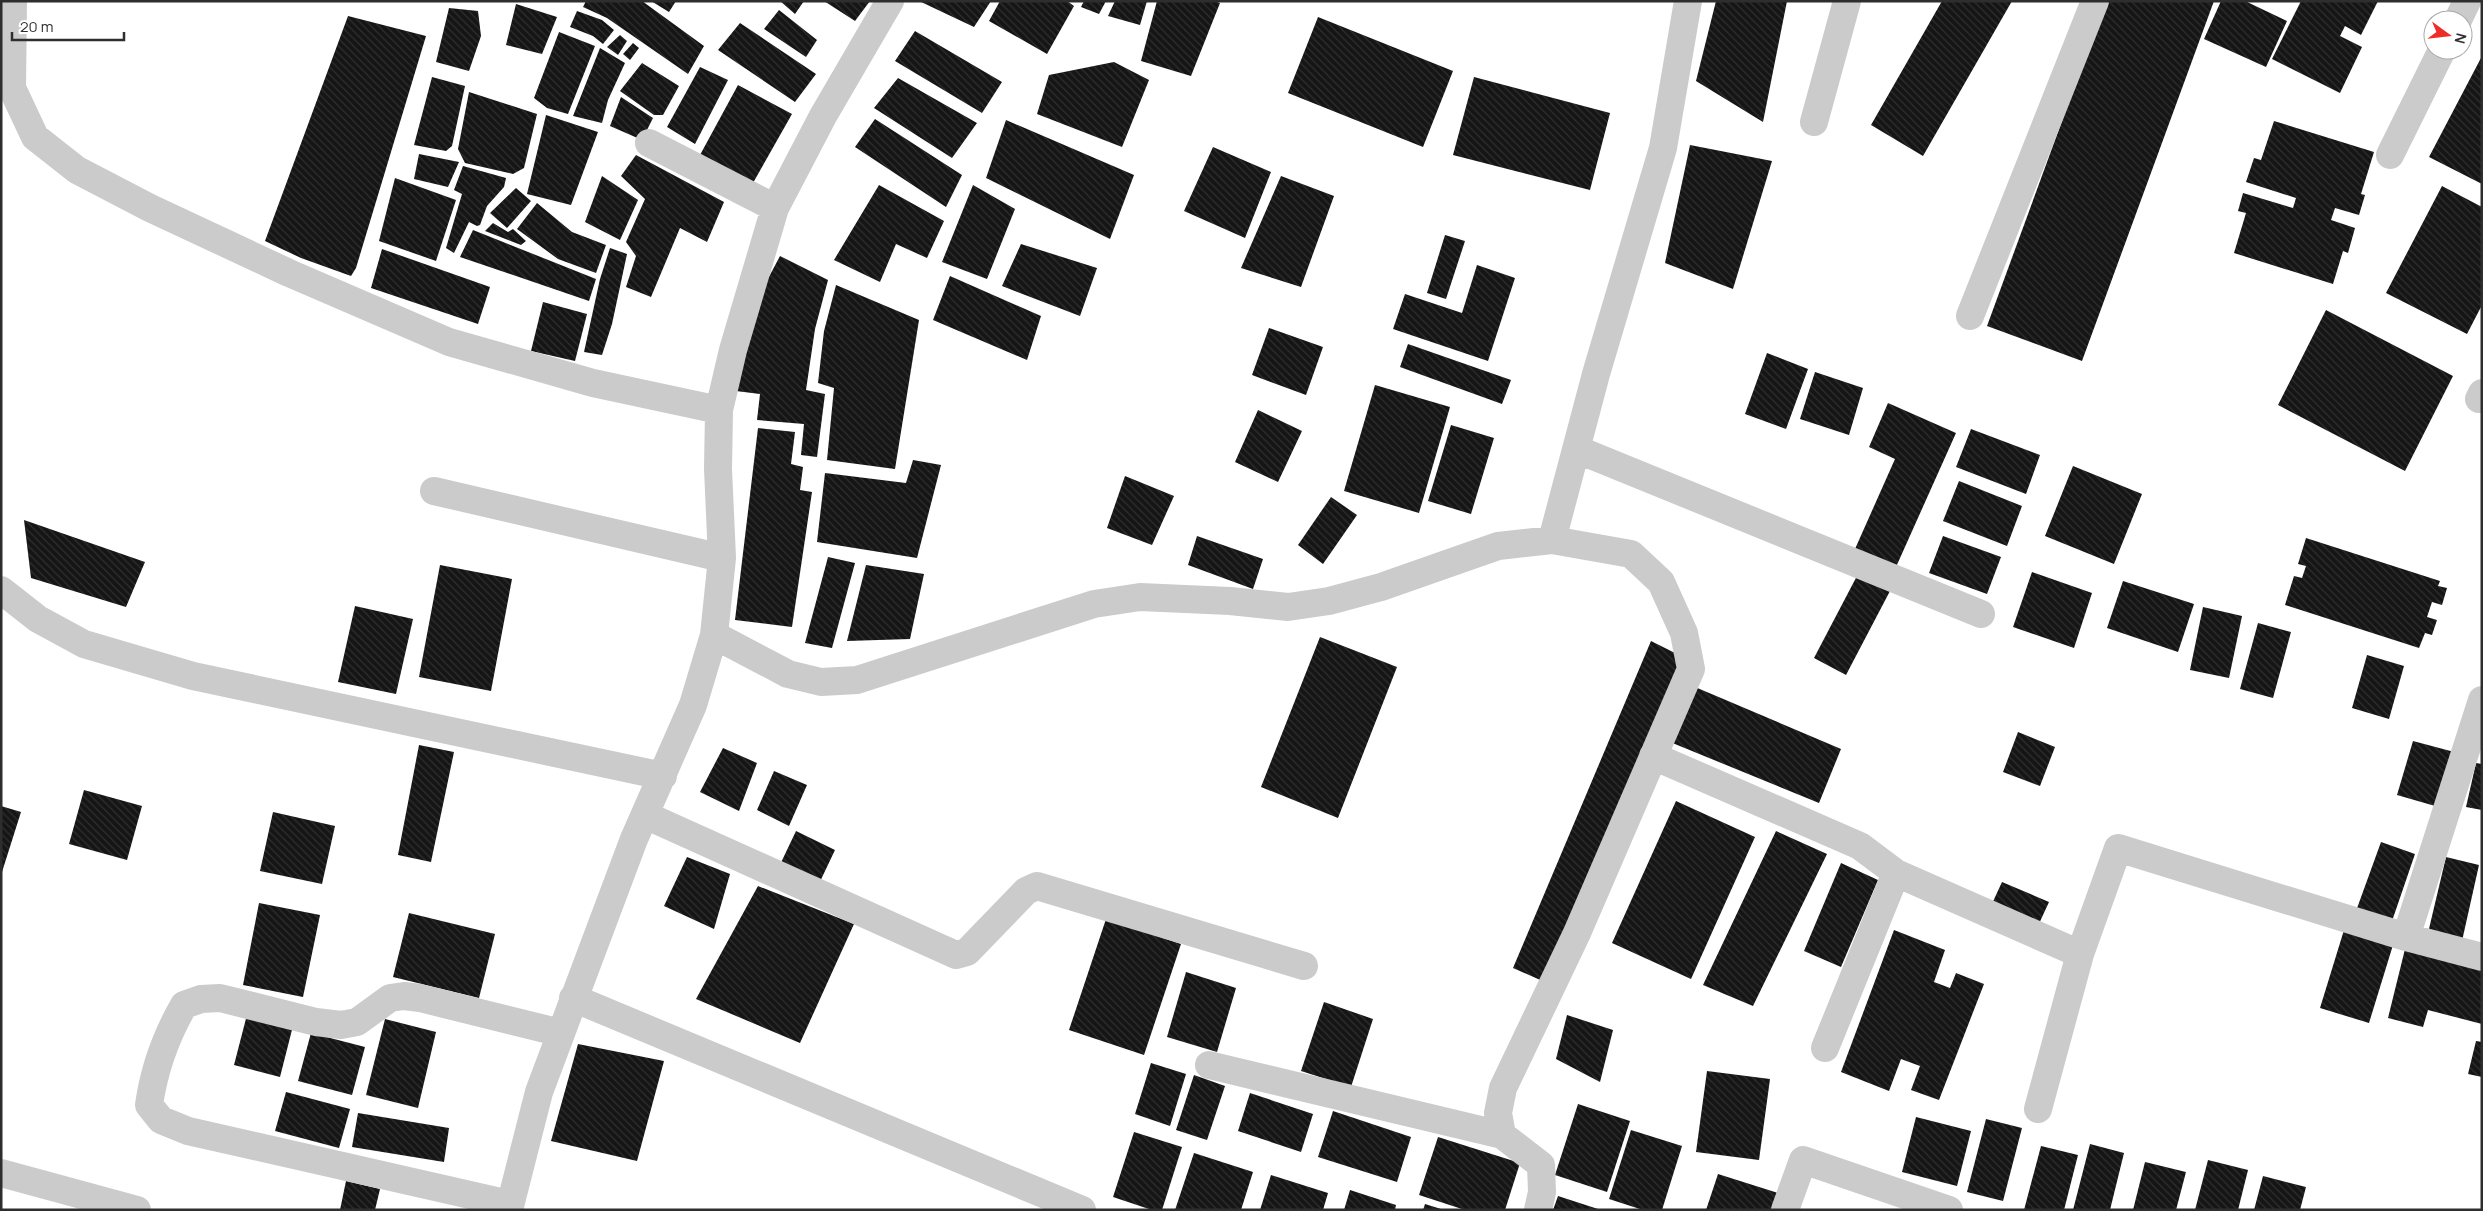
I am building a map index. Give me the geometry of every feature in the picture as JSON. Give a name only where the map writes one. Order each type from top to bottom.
[{"type":"street","points":[[13,1],[12,88],[35,137],[76,170],[150,208],[288,273],[449,342],[592,383],[719,410]]},
{"type":"street","points":[[561,1033],[420,998],[404,996],[390,998],[357,1022],[341,1025],[316,1022],[220,998],[201,999],[184,1005],[171,1027],[152,1084],[149,1105],[161,1120],[188,1131],[509,1207],[539,1092],[561,1033],[573,998],[645,815],[693,705],[714,635],[722,558],[718,469],[719,410],[733,350],[775,208],[822,116],[890,1]]},
{"type":"street","points":[[1552,540],[1576,449],[1663,148],[1688,1]]},
{"type":"street","points":[[1814,122],[1847,1]]},
{"type":"street","points":[[1970,316],[2095,1]]},
{"type":"street","points":[[2390,155],[2437,60]]},
{"type":"street","points":[[649,143],[775,208]]},
{"type":"street","points":[[1576,449],[1981,614]]},
{"type":"street","points":[[434,491],[722,558]]},
{"type":"street","points":[[714,635],[788,674],[821,682],[857,680],[1094,604],[1140,597],[1230,601],[1288,607],[1329,601],[1381,587],[1498,546],[1552,540],[1631,554],[1661,582],[1684,633],[1691,669],[1577,933],[1503,1088],[1498,1113],[1502,1135]]},
{"type":"street","points":[[1,590],[38,618],[84,644],[193,676],[663,776]]},
{"type":"street","points":[[2406,937],[2482,700]]},
{"type":"street","points":[[1653,756],[1860,846],[1896,873],[2080,954]]},
{"type":"street","points":[[645,815],[956,955],[967,952],[1026,891],[1037,886],[1304,966]]},
{"type":"street","points":[[2038,1109],[2080,954],[2118,848],[2406,937],[2482,957]]},
{"type":"street","points":[[1825,1048],[1896,873]]},
{"type":"street","points":[[573,998],[1082,1210]]},
{"type":"street","points":[[1209,1065],[1502,1135],[1541,1165],[1542,1192],[1538,1210]]},
{"type":"street","points":[[1785,1210],[1802,1160],[1949,1210]]},
{"type":"street","points":[[1,1173],[137,1210]]},
{"type":"building","points":[[586,1],[642,1],[704,46],[688,74],[607,18],[583,7]]},
{"type":"building","points":[[651,1],[676,1],[669,12]]},
{"type":"building","points":[[780,1],[804,1],[795,14]]},
{"type":"building","points":[[824,1],[870,1],[855,21]]},
{"type":"building","points":[[919,1],[991,1],[974,27]]},
{"type":"building","points":[[1000,1],[1067,1],[1074,6],[1047,54],[989,21]]},
{"type":"building","points":[[1084,1],[1106,1],[1099,14],[1081,7]]},
{"type":"building","points":[[1115,1],[1147,1],[1140,25],[1108,16]]},
{"type":"building","points":[[1157,1],[1215,1],[1220,3],[1191,76],[1141,61]]},
{"type":"building","points":[[1716,1],[1787,1],[1763,122],[1696,81]]},
{"type":"building","points":[[1942,1],[2012,1],[1923,156],[1871,125]]},
{"type":"building","points":[[2106,1],[2214,1],[2082,361],[1987,326]]},
{"type":"building","points":[[2221,1],[2245,1],[2287,21],[2266,67],[2204,39]]},
{"type":"building","points":[[2301,1],[2378,1],[2361,35],[2345,26],[2340,36],[2362,47],[2340,93],[2272,59]]},
{"type":"building","points":[[516,4],[557,17],[542,54],[506,45]]},
{"type":"building","points":[[449,8],[478,11],[481,36],[469,71],[436,62]]},
{"type":"building","points":[[779,10],[817,40],[806,57],[764,29]]},
{"type":"building","points":[[577,11],[602,20],[614,30],[603,44],[593,36],[570,27]]},
{"type":"building","points":[[348,16],[426,36],[356,268],[351,276],[301,258],[265,241]]},
{"type":"building","points":[[1318,17],[1453,71],[1423,147],[1288,93]]},
{"type":"building","points":[[740,23],[816,74],[795,102],[718,50]]},
{"type":"building","points":[[915,31],[1002,82],[982,113],[895,61]]},
{"type":"building","points":[[559,32],[595,46],[568,114],[547,108],[534,98]]},
{"type":"building","points":[[620,35],[627,41],[618,55],[607,47]]},
{"type":"building","points":[[633,43],[639,48],[630,60],[623,54]]},
{"type":"building","points":[[600,48],[625,63],[608,100],[602,123],[573,116]]},
{"type":"building","points":[[2482,56],[2482,184],[2429,157]]},
{"type":"building","points":[[1114,62],[1149,80],[1122,147],[1037,114],[1049,75]]},
{"type":"building","points":[[642,63],[679,86],[663,115],[654,115],[620,91]]},
{"type":"building","points":[[700,67],[728,80],[695,144],[667,127]]},
{"type":"building","points":[[432,77],[465,86],[452,146],[446,151],[414,145]]},
{"type":"building","points":[[1474,77],[1610,113],[1590,190],[1453,155]]},
{"type":"building","points":[[898,78],[977,123],[952,158],[874,108]]},
{"type":"building","points":[[738,85],[792,114],[753,183],[700,155]]},
{"type":"building","points":[[469,92],[537,114],[524,168],[513,174],[465,163],[458,149]]},
{"type":"building","points":[[621,97],[653,118],[642,140],[610,126]]},
{"type":"building","points":[[546,115],[598,132],[571,205],[527,194]]},
{"type":"building","points":[[875,119],[962,175],[946,207],[855,147]]},
{"type":"building","points":[[1006,120],[1134,175],[1110,239],[986,178]]},
{"type":"building","points":[[2274,121],[2374,152],[2361,194],[2365,195],[2359,215],[2335,208],[2331,220],[2355,228],[2348,253],[2343,251],[2333,284],[2234,253],[2246,213],[2238,211],[2243,193],[2293,208],[2296,198],[2246,182],[2254,158],[2261,160]]},
{"type":"building","points":[[1690,145],[1772,161],[1733,289],[1665,263]]},
{"type":"building","points":[[1213,147],[1271,172],[1245,238],[1184,211]]},
{"type":"building","points":[[419,154],[459,162],[448,187],[414,179]]},
{"type":"building","points":[[636,155],[724,202],[707,242],[680,228],[651,297],[626,287],[636,256],[626,242],[645,199],[621,176]]},
{"type":"building","points":[[463,166],[506,178],[504,187],[487,206],[480,225],[477,226],[469,222],[454,253],[446,248],[462,194],[454,190]]},
{"type":"building","points":[[602,176],[638,200],[620,240],[585,222]]},
{"type":"building","points":[[1281,176],[1334,196],[1301,287],[1241,268]]},
{"type":"building","points":[[395,178],[456,200],[436,261],[379,241]]},
{"type":"building","points":[[879,185],[944,221],[927,258],[896,244],[880,282],[834,260]]},
{"type":"building","points":[[973,185],[1015,209],[987,279],[942,262]]},
{"type":"building","points":[[2442,186],[2482,207],[2482,305],[2467,334],[2386,293]]},
{"type":"building","points":[[516,188],[531,201],[507,228],[490,213]]},
{"type":"building","points":[[537,203],[572,232],[606,245],[596,273],[558,259],[517,229]]},
{"type":"building","points":[[493,223],[508,232],[513,229],[526,241],[521,245],[485,231]]},
{"type":"building","points":[[473,230],[596,279],[589,301],[460,257]]},
{"type":"building","points":[[1445,235],[1465,241],[1446,299],[1427,293]]},
{"type":"building","points":[[1021,244],[1097,268],[1080,316],[1002,286]]},
{"type":"building","points":[[610,248],[627,254],[612,324],[602,355],[584,352],[600,279]]},
{"type":"building","points":[[382,249],[490,287],[478,324],[371,288]]},
{"type":"building","points":[[780,256],[828,280],[815,329],[806,390],[825,394],[817,457],[801,455],[804,424],[757,420],[760,394],[736,391],[761,292]]},
{"type":"building","points":[[1477,265],[1515,278],[1488,361],[1393,329],[1405,294],[1462,313]]},
{"type":"building","points":[[950,276],[1041,316],[1027,360],[933,320]]},
{"type":"building","points":[[836,285],[919,320],[895,469],[827,460],[834,388],[818,383],[824,331]]},
{"type":"building","points":[[543,302],[587,314],[575,361],[531,351]]},
{"type":"building","points":[[2326,310],[2453,376],[2405,471],[2278,405]]},
{"type":"building","points":[[1269,328],[1323,347],[1306,395],[1252,375]]},
{"type":"building","points":[[1408,344],[1511,380],[1502,404],[1400,367]]},
{"type":"building","points":[[1767,353],[1808,369],[1786,429],[1745,414]]},
{"type":"building","points":[[1815,372],[1863,388],[1849,435],[1800,419]]},
{"type":"building","points":[[1375,385],[1450,407],[1419,513],[1344,491]]},
{"type":"building","points":[[1888,403],[1956,433],[1896,567],[1855,549],[1895,459],[1869,447]]},
{"type":"building","points":[[1258,410],[1302,431],[1278,482],[1235,462]]},
{"type":"building","points":[[1451,425],[1494,438],[1471,514],[1428,501]]},
{"type":"building","points":[[758,428],[795,432],[791,464],[803,467],[800,490],[812,492],[792,627],[735,620]]},
{"type":"building","points":[[1971,429],[2040,455],[2026,494],[1956,467]]},
{"type":"building","points":[[913,460],[941,465],[917,558],[817,542],[825,473],[906,483]]},
{"type":"building","points":[[2073,466],[2142,494],[2114,564],[2045,536]]},
{"type":"building","points":[[1125,476],[1174,496],[1152,545],[1107,528]]},
{"type":"building","points":[[1959,481],[2022,506],[2007,546],[1943,521]]},
{"type":"building","points":[[1331,497],[1357,515],[1323,564],[1298,545]]},
{"type":"building","points":[[24,520],[145,562],[126,607],[31,578]]},
{"type":"building","points":[[1197,536],[1263,559],[1253,589],[1188,565]]},
{"type":"building","points":[[1943,536],[2001,557],[1987,594],[1929,573]]},
{"type":"building","points":[[2306,538],[2440,581],[2438,586],[2447,588],[2442,605],[2432,602],[2427,617],[2437,620],[2432,635],[2425,633],[2419,648],[2285,605],[2294,576],[2302,578],[2306,566],[2298,564]]},
{"type":"building","points":[[828,557],[855,563],[832,648],[805,643]]},
{"type":"building","points":[[440,565],[512,579],[491,691],[419,677]]},
{"type":"building","points":[[866,565],[924,574],[910,639],[847,641]]},
{"type":"building","points":[[2032,572],[2092,593],[2074,648],[2013,627]]},
{"type":"building","points":[[1858,574],[1890,591],[1846,675],[1814,658]]},
{"type":"building","points":[[2123,581],[2194,604],[2178,652],[2107,628]]},
{"type":"building","points":[[355,606],[413,619],[396,694],[338,682]]},
{"type":"building","points":[[2203,607],[2242,616],[2229,678],[2190,670]]},
{"type":"building","points":[[2258,623],[2291,632],[2273,698],[2240,689]]},
{"type":"building","points":[[1320,637],[1397,667],[1338,818],[1261,787]]},
{"type":"building","points":[[1651,641],[1683,657],[1547,983],[1513,968]]},
{"type":"building","points":[[2367,655],[2404,666],[2389,719],[2352,708]]},
{"type":"building","points":[[1695,687],[1841,749],[1819,803],[1670,742]]},
{"type":"building","points":[[2018,732],[2055,747],[2040,786],[2003,772]]},
{"type":"building","points":[[2413,741],[2458,753],[2442,808],[2397,795]]},
{"type":"building","points":[[419,745],[454,752],[431,862],[398,855]]},
{"type":"building","points":[[723,748],[757,763],[739,811],[700,792]]},
{"type":"building","points":[[2476,763],[2482,764],[2482,810],[2466,807]]},
{"type":"building","points":[[774,771],[807,785],[789,826],[757,810]]},
{"type":"building","points":[[84,790],[142,806],[127,860],[69,844]]},
{"type":"building","points":[[1676,801],[1755,837],[1691,979],[1612,943]]},
{"type":"building","points":[[1,806],[21,812],[2,872],[1,871]]},
{"type":"building","points":[[273,812],[335,826],[322,884],[260,871]]},
{"type":"building","points":[[796,831],[835,850],[816,890],[777,871]]},
{"type":"building","points":[[1776,831],[1827,854],[1753,1006],[1703,985]]},
{"type":"building","points":[[2381,842],[2415,854],[2391,924],[2356,911]]},
{"type":"building","points":[[687,857],[730,874],[714,929],[664,906]]},
{"type":"building","points":[[2446,857],[2479,865],[2462,941],[2428,933]]},
{"type":"building","points":[[1841,863],[1878,880],[1841,967],[1804,951]]},
{"type":"building","points":[[2002,882],[2049,902],[2037,928],[1990,908]]},
{"type":"building","points":[[758,886],[854,924],[800,1043],[696,999]]},
{"type":"building","points":[[259,903],[320,915],[303,997],[243,985]]},
{"type":"building","points":[[409,913],[495,934],[479,998],[393,977]]},
{"type":"building","points":[[1106,919],[1181,944],[1144,1055],[1069,1030]]},
{"type":"building","points":[[1894,930],[1945,950],[1934,982],[1950,988],[1956,973],[1984,984],[1939,1100],[1911,1090],[1920,1066],[1901,1059],[1889,1091],[1841,1072]]},
{"type":"building","points":[[2344,930],[2393,945],[2369,1023],[2320,1008]]},
{"type":"building","points":[[2406,945],[2482,964],[2482,1024],[2428,1010],[2423,1027],[2388,1018]]},
{"type":"building","points":[[1186,972],[1236,988],[1217,1052],[1167,1037]]},
{"type":"building","points":[[1324,1002],[1373,1019],[1351,1087],[1301,1071]]},
{"type":"building","points":[[249,1007],[295,1018],[280,1077],[234,1065]]},
{"type":"building","points":[[1567,1015],[1613,1030],[1600,1082],[1556,1059]]},
{"type":"building","points":[[385,1019],[436,1032],[418,1108],[366,1095]]},
{"type":"building","points":[[311,1033],[365,1047],[352,1095],[298,1081]]},
{"type":"building","points":[[2476,1041],[2482,1042],[2482,1077],[2468,1074]]},
{"type":"building","points":[[578,1044],[664,1061],[637,1161],[551,1141]]},
{"type":"building","points":[[1151,1063],[1186,1074],[1170,1126],[1135,1114]]},
{"type":"building","points":[[1707,1071],[1770,1079],[1759,1160],[1696,1152]]},
{"type":"building","points":[[1194,1075],[1225,1086],[1207,1140],[1176,1130]]},
{"type":"building","points":[[286,1092],[350,1109],[339,1148],[275,1131]]},
{"type":"building","points":[[1250,1093],[1313,1114],[1301,1152],[1238,1131]]},
{"type":"building","points":[[1578,1104],[1630,1121],[1607,1192],[1555,1175]]},
{"type":"building","points":[[1333,1111],[1411,1137],[1397,1182],[1318,1157]]},
{"type":"building","points":[[358,1113],[449,1128],[444,1162],[352,1147]]},
{"type":"building","points":[[1916,1117],[1971,1131],[1957,1186],[1902,1172]]},
{"type":"building","points":[[1986,1119],[2022,1128],[2003,1201],[1967,1192]]},
{"type":"building","points":[[1631,1130],[1682,1146],[1662,1210],[1643,1210],[1609,1199]]},
{"type":"building","points":[[1134,1132],[1182,1147],[1162,1210],[1152,1210],[1113,1197]]},
{"type":"building","points":[[1438,1137],[1520,1163],[1505,1210],[1465,1210],[1419,1195]]},
{"type":"building","points":[[2090,1144],[2124,1153],[2110,1210],[2073,1210]]},
{"type":"building","points":[[2041,1146],[2078,1155],[2064,1210],[2024,1210]]},
{"type":"building","points":[[1194,1153],[1253,1172],[1241,1210],[1175,1210]]},
{"type":"building","points":[[2208,1160],[2248,1170],[2238,1210],[2195,1210]]},
{"type":"building","points":[[2145,1162],[2186,1172],[2176,1210],[2133,1210]]},
{"type":"building","points":[[1718,1174],[1778,1193],[1773,1210],[1706,1210]]},
{"type":"building","points":[[1271,1175],[1328,1193],[1323,1210],[1260,1210]]},
{"type":"building","points":[[2263,1176],[2306,1187],[2300,1210],[2254,1210]]},
{"type":"building","points":[[346,1181],[380,1189],[375,1210],[340,1210]]},
{"type":"building","points":[[1350,1190],[1396,1205],[1395,1210],[1344,1210]]},
{"type":"building","points":[[1558,1196],[1598,1209],[1553,1210]]},
{"type":"building","points":[[1425,1204],[1441,1209],[1441,1210],[1423,1210]]}]
